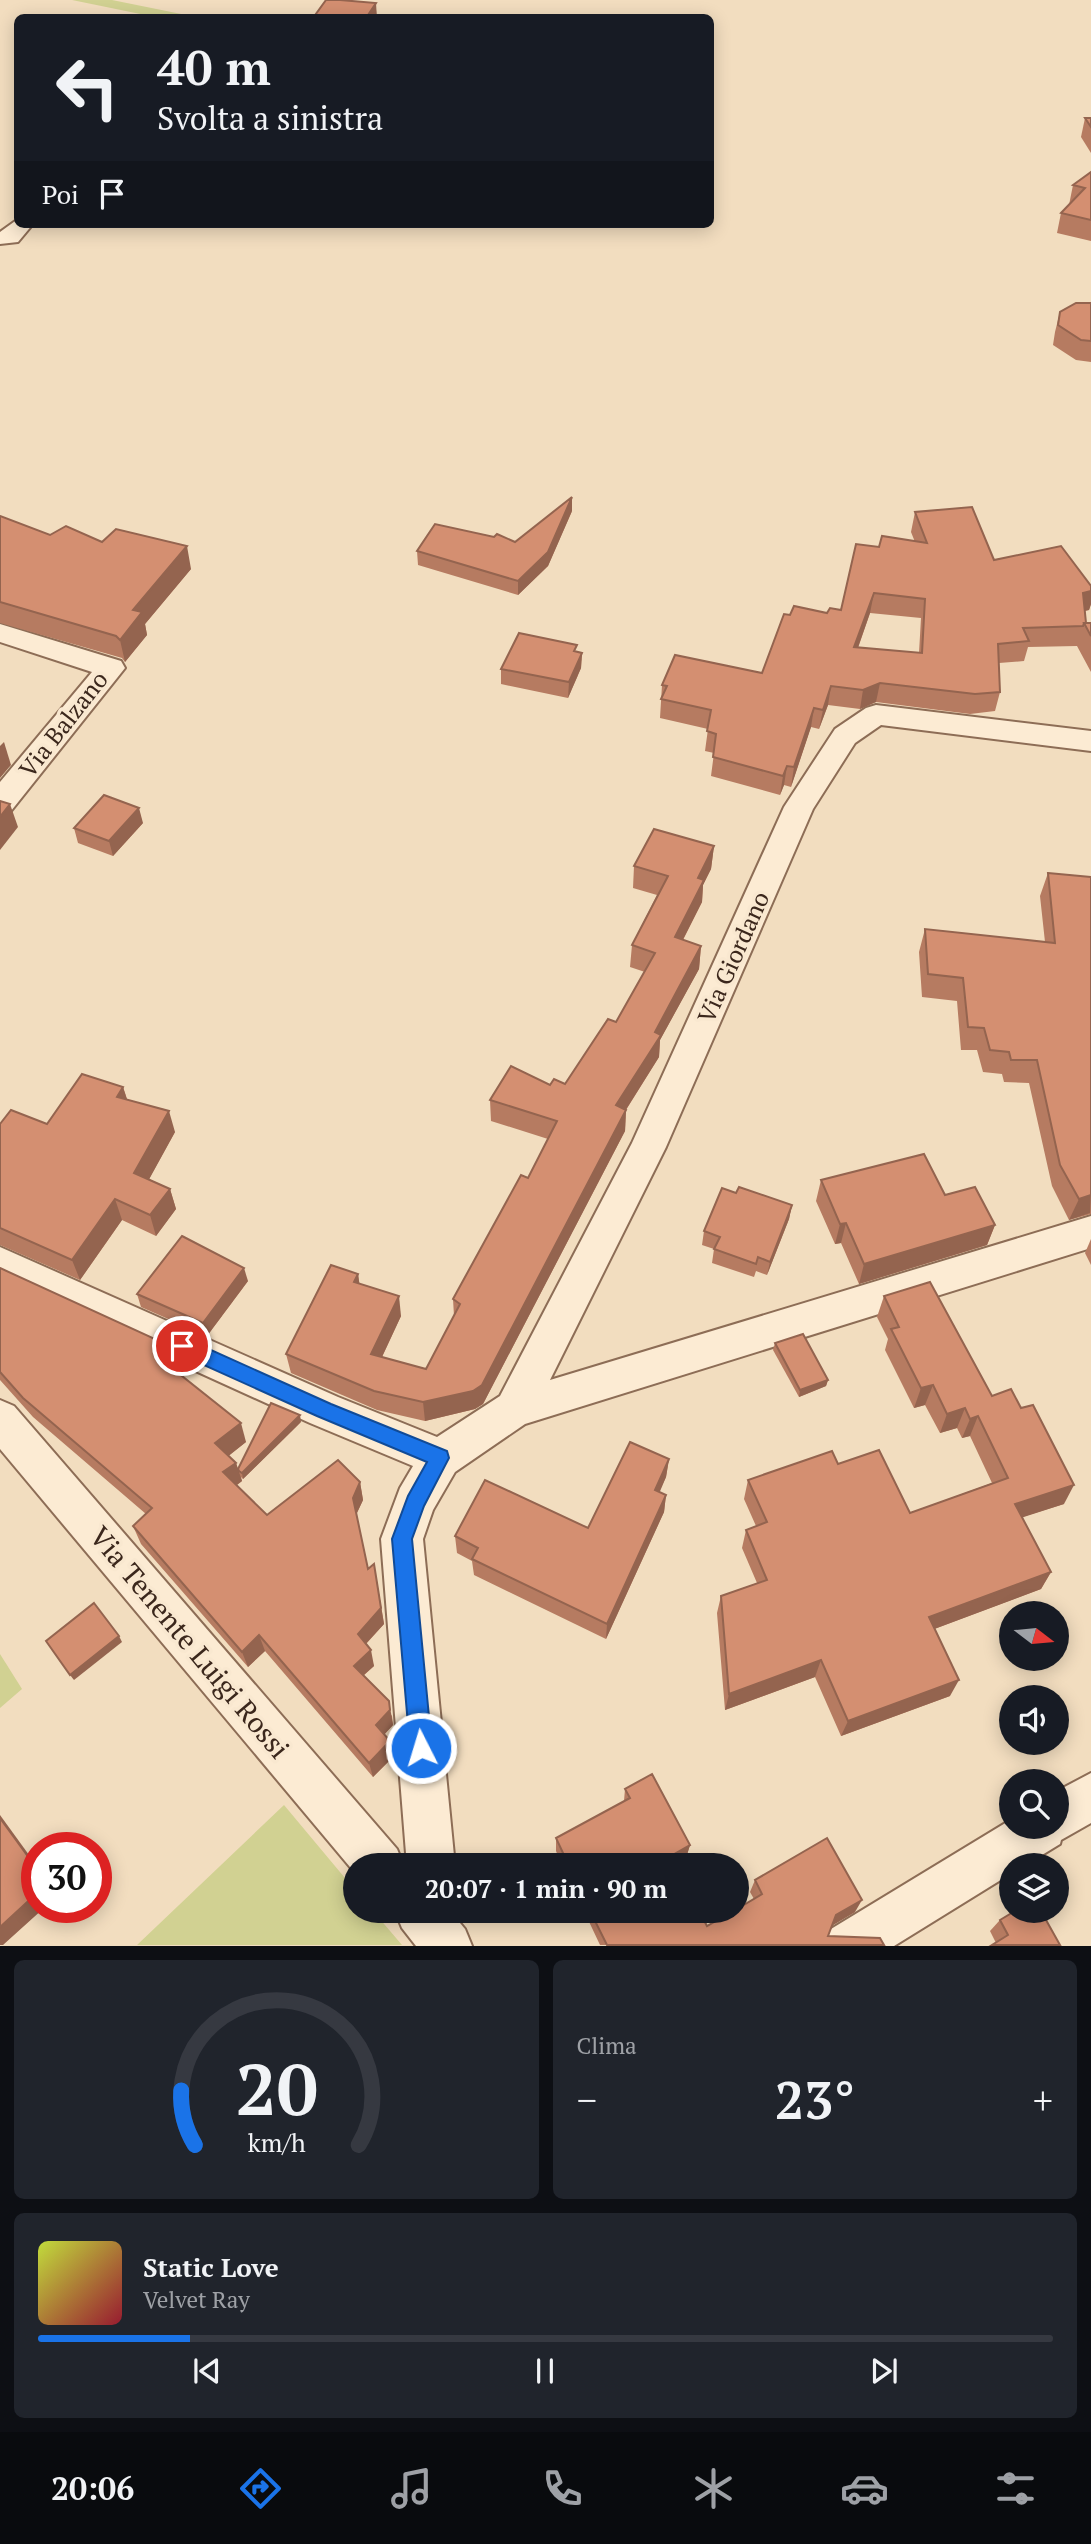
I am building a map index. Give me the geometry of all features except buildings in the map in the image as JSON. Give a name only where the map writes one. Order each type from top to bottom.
[{"type":"street","points":[[0,238],[10,237],[18,228]]},
{"type":"street","name":"Via Balzano","points":[[0,633],[111,668],[0,803]]},
{"type":"street","name":"Via Giordano","points":[[514,1409],[648,1147],[799,807],[845,736],[876,715],[1091,741]]},
{"type":"street","points":[[430,1853],[402,1539],[415,1502],[440,1458],[514,1409],[1091,1232]]},
{"type":"street","points":[[0,1264],[324,1410],[440,1458]]},
{"type":"street","name":"Via Tenente Luigi Rossi","points":[[0,1419],[369,1853]]},
{"type":"street","points":[[1069,1810],[1091,1796]]},
{"type":"street","points":[[848,1945],[1023,1839]]},
{"type":"green space","points":[[72,0],[112,0],[181,14],[140,14]]},
{"type":"green space","points":[[0,1654],[22,1689],[0,1708]]},
{"type":"green space","points":[[284,1805],[343,1876],[343,1923],[383,1923],[402,1945],[137,1945]]},
{"type":"route","points":[[182,1346],[324,1410],[440,1458],[415,1502],[402,1539],[421,1748]]}]
